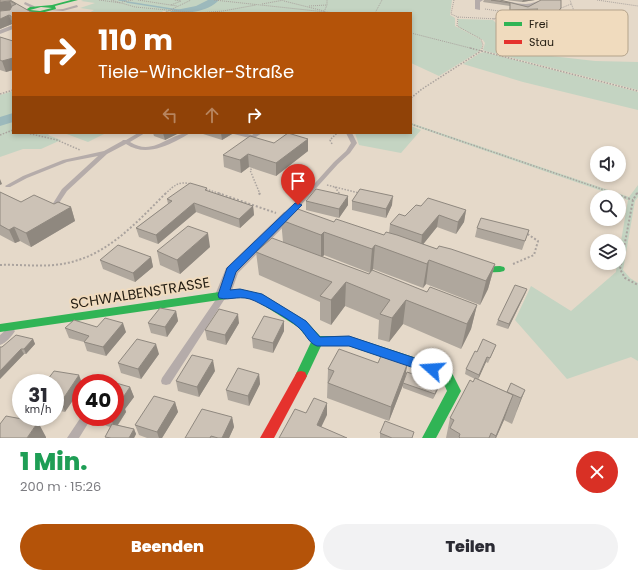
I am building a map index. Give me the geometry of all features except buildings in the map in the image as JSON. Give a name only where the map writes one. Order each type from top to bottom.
[{"type":"street","points":[[478,9],[477,1],[480,0]]},
{"type":"street","points":[[497,0],[528,6],[533,10]]},
{"type":"street","points":[[528,6],[542,0]]},
{"type":"street","points":[[30,10],[76,3]]},
{"type":"street","points":[[0,32],[12,27]]},
{"type":"street","points":[[223,295],[231,271],[289,218]]},
{"type":"street","points":[[460,266],[475,270],[500,269]]},
{"type":"street","name":"SCHWALBENSTRASSE","points":[[0,328],[240,293],[258,297],[302,324],[317,341]]},
{"type":"street","points":[[267,438],[294,391],[317,341],[349,341],[446,373],[458,392],[429,438]]},
{"type":"lane","points":[[55,205],[64,190],[104,153],[140,134]]},
{"type":"lane","points":[[125,141],[132,147],[146,150],[158,147],[185,134]]},
{"type":"lane","points":[[240,134],[253,137],[258,134]]},
{"type":"lane","points":[[289,218],[318,183],[348,152],[354,143],[350,134]]},
{"type":"lane","points":[[8,186],[25,177],[65,161],[104,153]]},
{"type":"lane","points":[[166,381],[223,295]]},
{"type":"lane","points":[[0,341],[15,326]]},
{"type":"lane","points":[[73,438],[81,426]]},
{"type":"path","points":[[99,0],[166,11],[192,12]]},
{"type":"path","points":[[111,0],[122,3],[133,0]]},
{"type":"path","points":[[138,0],[177,6]]},
{"type":"path","points":[[170,5],[181,1],[174,0]]},
{"type":"path","points":[[166,11],[192,0]]},
{"type":"path","points":[[214,0],[325,12]]},
{"type":"path","points":[[210,12],[283,0],[325,12]]},
{"type":"path","points":[[325,12],[327,0]]},
{"type":"path","points":[[376,12],[382,0]]},
{"type":"path","points":[[454,0],[451,14],[458,18],[496,20]]},
{"type":"path","points":[[570,0],[573,10]]},
{"type":"path","points":[[597,0],[638,6]]},
{"type":"path","points":[[558,10],[571,4]]},
{"type":"path","points":[[306,6],[327,5]]},
{"type":"path","points":[[478,9],[500,10]]},
{"type":"path","points":[[412,97],[422,89],[481,51],[484,43],[481,39],[460,29],[457,26],[458,18]]},
{"type":"path","points":[[491,20],[496,18]]},
{"type":"path","points":[[412,33],[496,55]]},
{"type":"path","points":[[501,56],[638,91]]},
{"type":"path","points":[[0,94],[12,90]]},
{"type":"path","points":[[412,124],[633,200]]},
{"type":"path","points":[[0,135],[12,130]]},
{"type":"path","points":[[30,134],[57,140],[84,152]]},
{"type":"path","points":[[332,144],[330,140],[336,134]]},
{"type":"path","points":[[254,167],[250,170],[260,195]]},
{"type":"path","points":[[0,265],[42,266],[69,263],[86,257],[102,250],[114,241],[174,186],[182,182],[195,185]]},
{"type":"path","points":[[318,183],[363,194]]},
{"type":"path","points":[[207,190],[210,187]]},
{"type":"path","points":[[335,187],[339,193],[336,196]]},
{"type":"path","points":[[201,188],[289,218]]},
{"type":"path","points":[[638,192],[633,200],[620,269],[625,278],[638,285]]},
{"type":"path","points":[[500,269],[534,255],[538,241],[527,234],[520,232]]},
{"type":"green space","points":[[452,0],[450,15],[455,18],[455,26],[480,39],[482,47],[478,52],[439,76],[412,63],[412,12],[91,12],[94,10],[80,8],[95,3],[81,1]]},
{"type":"green space","points":[[458,19],[493,20],[496,23],[496,54],[483,50],[485,43],[483,40],[458,26]]},
{"type":"green space","points":[[484,52],[638,92],[638,110],[523,82],[463,64]]},
{"type":"green space","points":[[505,56],[551,56],[595,61],[638,62],[638,90]]},
{"type":"green space","points":[[12,91],[12,134],[49,134],[48,135],[61,140],[41,149],[23,149],[0,157],[0,95]]},
{"type":"green space","points":[[412,123],[608,190],[599,190],[412,125]]},
{"type":"green space","points":[[412,126],[421,130],[401,153],[359,145],[355,134],[412,134]]},
{"type":"green space","points":[[67,134],[104,134],[88,142]]},
{"type":"green space","points":[[638,185],[638,197],[635,201],[626,253],[626,234],[622,234],[624,226],[626,226],[628,200],[626,199],[626,196],[629,197]]},
{"type":"green space","points":[[616,270],[623,270],[630,278],[638,283],[638,361],[631,357],[567,379],[515,320],[531,286],[571,311],[616,272]]},
{"type":"waterway","points":[[119,0],[126,1]]},
{"type":"waterway","points":[[179,12],[199,8],[215,0]]},
{"type":"waterway","points":[[127,2],[184,11]]},
{"type":"waterway","points":[[0,122],[12,117]]},
{"type":"traffic: fast","points":[[52,6],[76,0]]},
{"type":"traffic: fast","points":[[41,6],[52,6],[55,8],[40,12],[26,11],[30,8],[41,6]]},
{"type":"traffic: fast","points":[[468,268],[475,270],[500,269]]},
{"type":"traffic: fast","points":[[0,328],[240,293],[258,297],[302,324],[317,341],[301,376]]},
{"type":"traffic: fast","points":[[317,341],[349,341],[446,373],[454,391],[429,438]]},
{"type":"traffic: jam","points":[[267,438],[301,376]]},
{"type":"route","points":[[298,205],[231,271],[223,295],[240,293],[258,297],[302,324],[317,341],[349,341],[432,369]]}]
